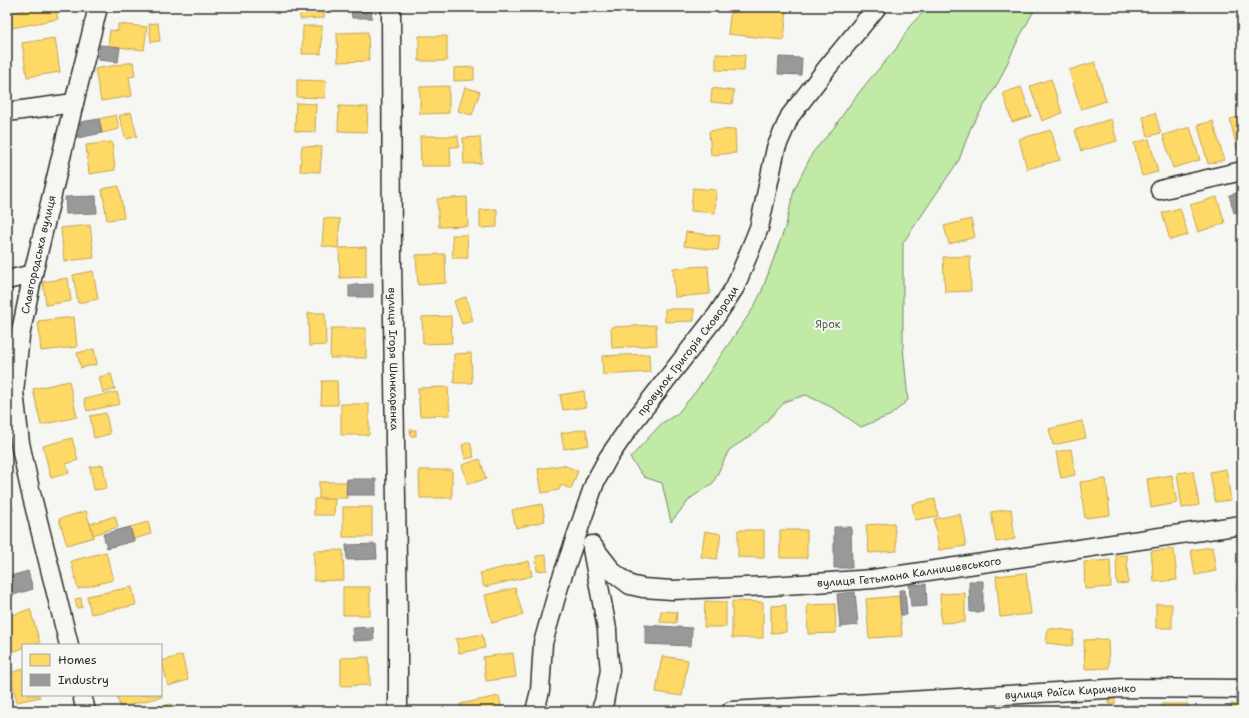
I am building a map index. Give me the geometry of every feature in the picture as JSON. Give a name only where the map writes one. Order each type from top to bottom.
[{"type":"street","name":"Славгородська вулиця","points":[[70,644],[20,443],[14,392],[20,336],[33,274],[98,7]]},
{"type":"street","name":"вулиця Ігоря Шинкаренка","points":[[391,7],[392,262],[398,610],[398,711]]},
{"type":"street","name":"провулок Григорія Сковороди","points":[[535,711],[540,691],[543,643],[560,583],[595,482],[608,458],[630,426],[717,315],[735,287],[759,228],[776,148],[790,116],[877,7]]},
{"type":"street","points":[[7,112],[74,103]]},
{"type":"street","points":[[1160,190],[1242,171]]},
{"type":"street","points":[[7,280],[33,274]]},
{"type":"street","points":[[587,504],[592,545],[607,629],[610,670],[604,702],[600,711]]},
{"type":"street","name":"вулиця Гетьмана Калнишевського","points":[[592,545],[613,572],[630,585],[643,588],[672,590],[771,586],[873,579],[1242,525]]},
{"type":"street","name":"вулиця Раїси Кириченко","points":[[731,711],[908,702],[1122,688],[1242,689]]},
{"type":"street","points":[[82,696],[86,711]]},
{"type":"green space","name":"Ярок","points":[[929,7],[1036,7],[1018,40],[999,81],[971,127],[959,160],[903,243],[903,347],[908,400],[891,415],[861,427],[835,409],[806,395],[786,401],[755,433],[729,450],[713,483],[691,498],[671,522],[662,483],[644,477],[630,458],[662,423],[677,414],[697,390],[752,310],[761,293],[786,225],[794,190],[813,152],[833,129],[869,80],[896,49],[909,27]]},
{"type":"building: Homes","points":[[38,7],[55,7],[58,19],[7,29],[7,14]]},
{"type":"building: Homes","points":[[149,7],[170,7],[151,13]]},
{"type":"building: Homes","points":[[731,7],[787,7],[784,40],[728,34]]},
{"type":"building: Homes","points":[[324,8],[324,18],[300,19],[300,9]]},
{"type":"building: Homes","points":[[158,23],[160,41],[151,42],[149,24]]},
{"type":"building: Homes","points":[[118,24],[147,27],[144,50],[108,46],[110,30],[118,31]]},
{"type":"building: Homes","points":[[303,26],[322,26],[321,54],[302,54]]},
{"type":"building: Homes","points":[[368,32],[369,61],[338,62],[337,33]]},
{"type":"building: Homes","points":[[419,36],[447,36],[447,61],[419,61]]},
{"type":"building: Homes","points":[[55,38],[60,72],[27,77],[22,43]]},
{"type":"building: Homes","points":[[716,54],[745,55],[744,71],[716,70]]},
{"type":"building: Homes","points":[[133,62],[135,76],[129,77],[132,96],[101,101],[95,69]]},
{"type":"building: Homes","points":[[1095,62],[1106,101],[1081,109],[1069,70]]},
{"type":"building: Homes","points":[[474,67],[474,80],[454,81],[454,68]]},
{"type":"building: Homes","points":[[1051,79],[1062,113],[1042,121],[1030,86]]},
{"type":"building: Homes","points":[[297,80],[326,81],[325,98],[297,97]]},
{"type":"building: Homes","points":[[449,86],[449,113],[420,114],[420,87]]},
{"type":"building: Homes","points":[[465,87],[480,92],[472,115],[458,111]]},
{"type":"building: Homes","points":[[1021,87],[1031,116],[1012,122],[1003,93]]},
{"type":"building: Homes","points":[[712,88],[734,91],[732,104],[711,102]]},
{"type":"building: Homes","points":[[296,103],[316,104],[315,132],[295,131]]},
{"type":"building: Homes","points":[[339,106],[368,107],[367,132],[338,131]]},
{"type":"building: Homes","points":[[131,112],[137,136],[126,139],[119,116]]},
{"type":"building: Homes","points":[[1155,113],[1161,133],[1148,136],[1143,117]]},
{"type":"building: Homes","points":[[116,115],[119,129],[102,133],[99,119]]},
{"type":"building: Homes","points":[[1242,116],[1242,148],[1237,149],[1230,119]]},
{"type":"building: Homes","points":[[1111,119],[1117,141],[1081,151],[1075,130]]},
{"type":"building: Homes","points":[[1213,121],[1224,160],[1208,164],[1198,125]]},
{"type":"building: Homes","points":[[1190,127],[1200,160],[1173,168],[1163,135]]},
{"type":"building: Homes","points":[[735,129],[736,153],[711,155],[709,131]]},
{"type":"building: Homes","points":[[1051,130],[1060,160],[1027,169],[1019,139]]},
{"type":"building: Homes","points":[[420,136],[458,136],[459,147],[450,147],[451,166],[421,166]]},
{"type":"building: Homes","points":[[480,137],[482,163],[464,164],[463,138]]},
{"type":"building: Homes","points":[[1149,139],[1158,172],[1142,176],[1134,143]]},
{"type":"building: Homes","points":[[112,142],[115,170],[89,174],[86,145]]},
{"type":"building: Homes","points":[[302,146],[322,147],[320,172],[300,171]]},
{"type":"building: Homes","points":[[119,186],[124,218],[107,220],[102,189]]},
{"type":"building: Homes","points":[[693,188],[716,190],[715,213],[691,211]]},
{"type":"building: Homes","points":[[467,197],[468,226],[439,227],[437,199]]},
{"type":"building: Homes","points":[[1217,197],[1225,223],[1198,232],[1190,205]]},
{"type":"building: Homes","points":[[1180,208],[1188,235],[1170,240],[1162,213]]},
{"type":"building: Homes","points":[[497,209],[497,227],[480,228],[480,210]]},
{"type":"building: Homes","points":[[324,218],[340,219],[338,248],[322,246]]},
{"type":"building: Homes","points":[[971,219],[975,237],[949,244],[944,226]]},
{"type":"building: Homes","points":[[90,225],[94,258],[64,261],[61,228]]},
{"type":"building: Homes","points":[[686,232],[720,236],[718,250],[684,246]]},
{"type":"building: Homes","points":[[452,235],[467,235],[468,258],[453,258]]},
{"type":"building: Homes","points":[[366,247],[366,277],[340,278],[339,248]]},
{"type":"building: Homes","points":[[445,254],[446,283],[418,285],[416,255]]},
{"type":"building: Homes","points":[[970,256],[971,291],[945,292],[943,257]]},
{"type":"building: Homes","points":[[708,266],[710,294],[675,297],[673,268]]},
{"type":"building: Homes","points":[[93,271],[98,299],[78,303],[73,275]]},
{"type":"building: Homes","points":[[68,278],[71,301],[46,305],[43,282]]},
{"type":"building: Homes","points":[[466,297],[473,321],[462,324],[454,301]]},
{"type":"building: Homes","points":[[665,309],[694,309],[694,321],[665,322]]},
{"type":"building: Homes","points":[[308,313],[325,313],[326,345],[309,346]]},
{"type":"building: Homes","points":[[451,316],[452,343],[423,344],[422,317]]},
{"type":"building: Homes","points":[[74,317],[77,347],[41,351],[38,321]]},
{"type":"building: Homes","points":[[656,325],[657,345],[612,348],[611,327]]},
{"type":"building: Homes","points":[[331,328],[366,328],[366,358],[330,358]]},
{"type":"building: Homes","points":[[94,349],[97,364],[81,368],[77,353]]},
{"type":"building: Homes","points":[[471,353],[472,383],[454,383],[454,354]]},
{"type":"building: Homes","points":[[649,354],[650,372],[603,375],[602,356]]},
{"type":"building: Homes","points":[[111,374],[115,389],[103,393],[99,377]]},
{"type":"building: Homes","points":[[69,381],[77,417],[41,425],[33,389]]},
{"type":"building: Homes","points":[[322,381],[337,381],[338,405],[321,405]]},
{"type":"building: Homes","points":[[448,387],[450,415],[420,416],[418,388]]},
{"type":"building: Homes","points":[[584,391],[586,407],[563,410],[560,395]]},
{"type":"building: Homes","points":[[117,392],[120,404],[87,411],[84,399]]},
{"type":"building: Homes","points":[[341,404],[369,404],[369,435],[341,435]]},
{"type":"building: Homes","points":[[106,413],[110,434],[94,438],[90,416]]},
{"type":"building: Homes","points":[[1082,421],[1086,438],[1053,445],[1049,429]]},
{"type":"building: Homes","points":[[586,429],[589,445],[564,449],[561,433]]},
{"type":"building: Homes","points":[[410,430],[416,430],[416,436],[411,436]]},
{"type":"building: Homes","points":[[72,438],[78,460],[66,464],[69,473],[51,478],[43,446]]},
{"type":"building: Homes","points":[[470,442],[474,457],[465,459],[462,445]]},
{"type":"building: Homes","points":[[1071,449],[1075,475],[1061,478],[1056,452]]},
{"type":"building: Homes","points":[[480,459],[486,479],[468,484],[462,465]]},
{"type":"building: Homes","points":[[103,465],[107,488],[94,490],[90,467]]},
{"type":"building: Homes","points":[[563,465],[578,471],[571,489],[561,485],[559,490],[542,493],[538,469]]},
{"type":"building: Homes","points":[[1226,469],[1231,500],[1215,502],[1210,472]]},
{"type":"building: Homes","points":[[419,470],[452,470],[452,498],[420,498]]},
{"type":"building: Homes","points":[[1193,471],[1199,505],[1182,508],[1177,473]]},
{"type":"building: Homes","points":[[1172,475],[1177,503],[1151,508],[1147,479]]},
{"type":"building: Homes","points":[[1106,479],[1110,515],[1085,518],[1080,482]]},
{"type":"building: Homes","points":[[319,482],[347,482],[347,498],[319,498]]},
{"type":"building: Homes","points":[[314,499],[335,499],[334,515],[314,515]]},
{"type":"building: Homes","points":[[935,499],[938,516],[915,520],[912,504]]},
{"type":"building: Homes","points":[[542,504],[545,521],[516,528],[512,510]]},
{"type":"building: Homes","points":[[343,507],[372,507],[372,537],[343,537]]},
{"type":"building: Homes","points":[[1011,509],[1015,539],[996,542],[991,512]]},
{"type":"building: Homes","points":[[86,511],[94,537],[67,545],[59,519]]},
{"type":"building: Homes","points":[[960,514],[966,546],[939,550],[934,519]]},
{"type":"building: Homes","points":[[115,516],[118,527],[93,535],[90,524]]},
{"type":"building: Homes","points":[[148,522],[151,534],[134,539],[130,527]]},
{"type":"building: Homes","points":[[894,523],[897,551],[869,553],[866,525]]},
{"type":"building: Homes","points":[[738,530],[764,530],[764,558],[738,557]]},
{"type":"building: Homes","points":[[780,530],[807,530],[807,558],[780,558]]},
{"type":"building: Homes","points":[[705,531],[721,534],[717,559],[701,557]]},
{"type":"building: Homes","points":[[1212,547],[1216,571],[1195,575],[1191,550]]},
{"type":"building: Homes","points":[[1174,549],[1177,580],[1154,582],[1151,551]]},
{"type":"building: Homes","points":[[343,550],[344,580],[314,581],[314,551]]},
{"type":"building: Homes","points":[[106,552],[113,580],[78,589],[71,561]]},
{"type":"building: Homes","points":[[546,555],[547,570],[537,571],[536,556]]},
{"type":"building: Homes","points":[[1127,555],[1128,583],[1117,584],[1116,556]]},
{"type":"building: Homes","points":[[1110,560],[1111,587],[1085,589],[1084,562]]},
{"type":"building: Homes","points":[[529,561],[532,576],[484,587],[480,573]]},
{"type":"building: Homes","points":[[1026,573],[1031,614],[1000,617],[996,576]]},
{"type":"building: Homes","points":[[1238,575],[1242,575],[1242,591],[1236,591]]},
{"type":"building: Homes","points":[[132,587],[136,605],[91,614],[87,596]]},
{"type":"building: Homes","points":[[343,587],[370,587],[370,615],[343,615]]},
{"type":"building: Homes","points":[[515,588],[523,615],[492,623],[485,595]]},
{"type":"building: Homes","points":[[965,593],[965,622],[941,623],[940,594]]},
{"type":"building: Homes","points":[[899,596],[902,636],[869,638],[866,599]]},
{"type":"building: Homes","points":[[81,598],[82,607],[77,608],[75,599]]},
{"type":"building: Homes","points":[[705,601],[726,602],[726,627],[704,627]]},
{"type":"building: Homes","points":[[732,601],[763,602],[763,638],[732,638]]},
{"type":"building: Homes","points":[[835,604],[836,633],[808,634],[807,605]]},
{"type":"building: Homes","points":[[1156,604],[1172,604],[1172,628],[1156,628]]},
{"type":"building: Homes","points":[[786,605],[786,632],[771,633],[771,606]]},
{"type":"building: Homes","points":[[30,609],[40,643],[22,644],[22,648],[7,654],[7,617]]},
{"type":"building: Homes","points":[[661,611],[677,612],[676,623],[660,622]]},
{"type":"building: Homes","points":[[1048,628],[1074,631],[1072,646],[1046,643]]},
{"type":"building: Homes","points":[[482,634],[485,648],[459,653],[456,639]]},
{"type":"building: Homes","points":[[1108,639],[1109,668],[1085,669],[1084,640]]},
{"type":"building: Homes","points":[[513,653],[516,677],[486,681],[483,657]]},
{"type":"building: Homes","points":[[182,655],[188,680],[168,686],[162,661]]},
{"type":"building: Homes","points":[[662,656],[688,660],[682,696],[656,692]]},
{"type":"building: Homes","points":[[369,657],[370,685],[341,686],[341,658]]},
{"type":"building: Homes","points":[[22,669],[22,696],[40,697],[17,702],[10,673]]},
{"type":"building: Homes","points":[[117,696],[162,696],[162,697],[120,707]]},
{"type":"building: Homes","points":[[499,696],[502,710],[461,711],[460,704]]},
{"type":"building: Homes","points":[[1110,699],[1115,699],[1115,704],[1109,704]]},
{"type":"building: Homes","points":[[171,704],[173,711],[151,711],[151,708]]},
{"type":"building: Homes","points":[[1162,704],[1188,704],[1187,711],[1162,711]]},
{"type":"building: Homes","points":[[1231,704],[1242,705],[1242,711],[1231,711]]},
{"type":"building: Homes","points":[[1136,705],[1136,711],[1123,711],[1123,706]]},
{"type":"building: Homes","points":[[1081,708],[1113,709],[1113,711],[1081,711]]},
{"type":"building: Industry","points":[[351,7],[371,7],[372,18],[352,18]]},
{"type":"building: Industry","points":[[100,45],[120,47],[118,62],[98,60]]},
{"type":"building: Industry","points":[[779,57],[802,58],[801,75],[778,74]]},
{"type":"building: Industry","points":[[99,119],[102,133],[78,138],[81,122]]},
{"type":"building: Industry","points":[[1240,192],[1242,211],[1234,213],[1229,195]]},
{"type":"building: Industry","points":[[96,196],[97,213],[66,214],[65,197]]},
{"type":"building: Industry","points":[[373,284],[373,297],[349,297],[349,285]]},
{"type":"building: Industry","points":[[347,479],[376,479],[376,495],[346,495]]},
{"type":"building: Industry","points":[[10,497],[13,510],[7,512],[7,498]]},
{"type":"building: Industry","points":[[130,527],[134,541],[107,548],[103,534]]},
{"type":"building: Industry","points":[[834,527],[851,527],[852,568],[834,568]]},
{"type":"building: Industry","points":[[376,544],[377,559],[347,560],[346,545]]},
{"type":"building: Industry","points":[[28,571],[33,589],[7,597],[7,577]]},
{"type":"building: Industry","points":[[969,581],[983,581],[983,612],[970,612]]},
{"type":"building: Industry","points":[[926,584],[927,606],[911,607],[909,585]]},
{"type":"building: Industry","points":[[899,590],[905,590],[907,615],[901,615]]},
{"type":"building: Industry","points":[[855,592],[858,625],[840,627],[837,594]]},
{"type":"building: Industry","points":[[645,625],[692,628],[691,646],[645,644]]},
{"type":"building: Industry","points":[[373,627],[374,640],[353,641],[352,628]]}]
